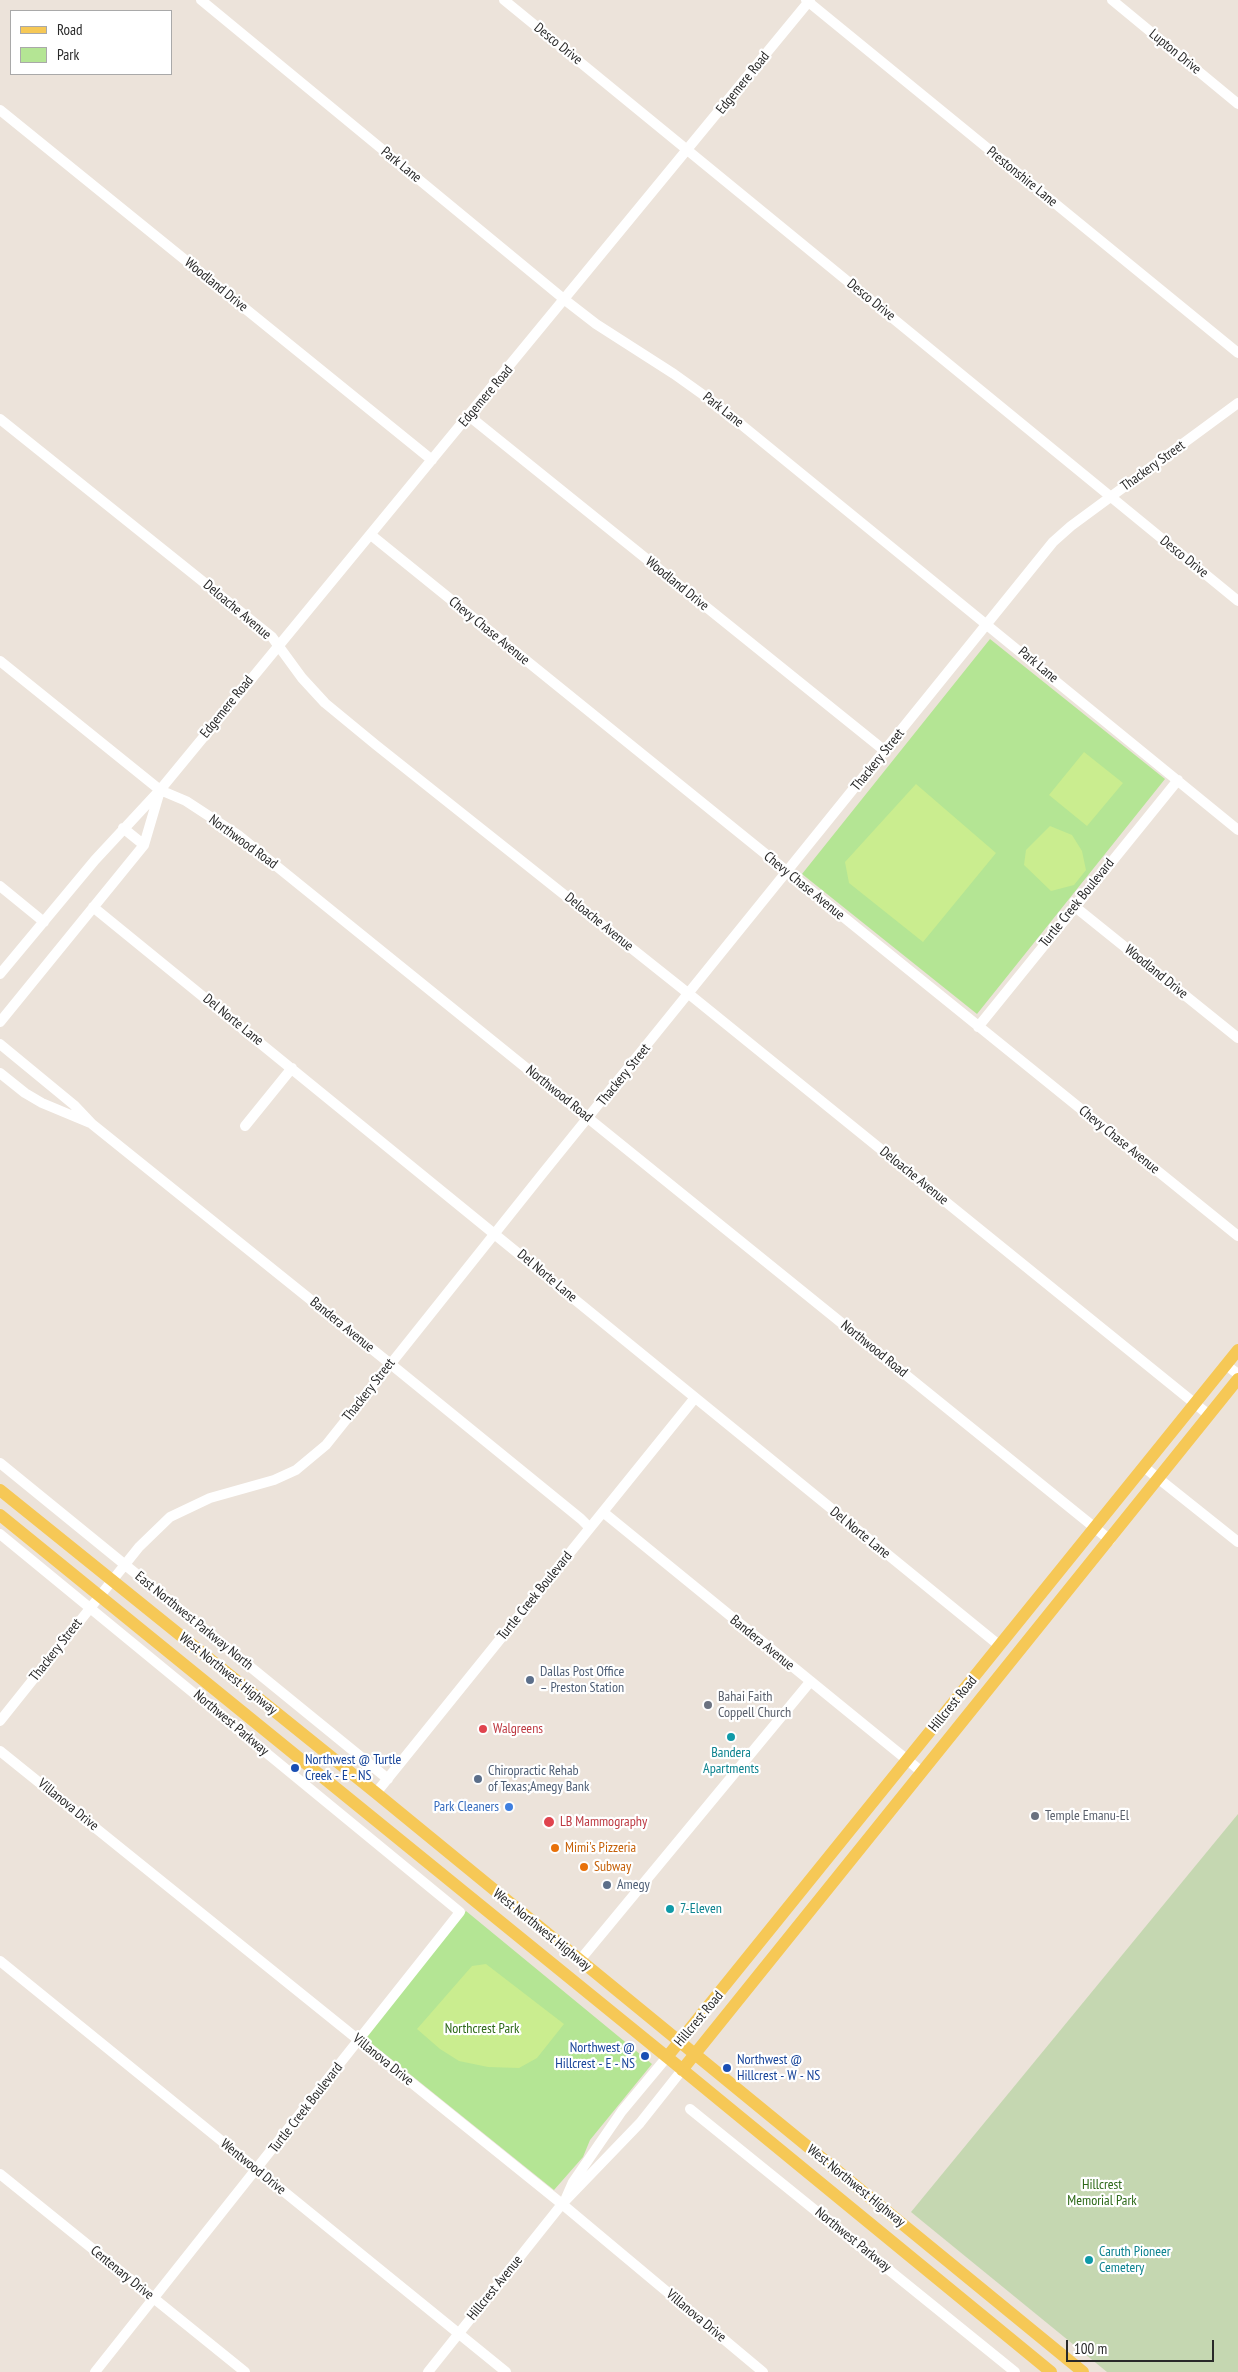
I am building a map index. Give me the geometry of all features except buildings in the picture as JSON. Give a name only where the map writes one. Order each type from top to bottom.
[{"type":"main road","name":"Hillcrest Road","points":[[667,2057],[1238,1350]]},
{"type":"main road","name":"Hillcrest Road","points":[[682,2070],[1238,1380]]},
{"type":"main road","name":"West Northwest Highway","points":[[0,1490],[580,1960],[1083,2372]]},
{"type":"main road","name":"West Northwest Highway","points":[[0,1515],[1051,2372]]},
{"type":"main road","points":[[997,1649],[1011,1661]]},
{"type":"main road","points":[[361,1810],[376,1794]]},
{"type":"main road","points":[[845,1838],[861,1850]]},
{"type":"main road","points":[[772,1928],[787,1940]]},
{"type":"street","name":"Park Lane","points":[[201,0],[565,300],[596,324],[702,393],[988,624],[1238,830]]},
{"type":"street","name":"Desco Drive","points":[[504,0],[1238,601]]},
{"type":"street","name":"Lupton Drive","points":[[1112,0],[1238,104]]},
{"type":"street","name":"Edgemere Road","points":[[0,974],[123,828],[160,790],[565,300],[808,1]]},
{"type":"street","name":"Prestonshire Lane","points":[[808,1],[1238,353]]},
{"type":"street","name":"Woodland Drive","points":[[0,110],[432,460]]},
{"type":"street","name":"Thackery Street","points":[[0,1721],[99,1595],[153,1531],[185,1508],[210,1498],[274,1480],[296,1470],[314,1457],[326,1445],[390,1363],[1054,542],[1071,526],[1110,496],[1238,403]]},
{"type":"street","name":"Woodland Drive","points":[[469,416],[885,752]]},
{"type":"street","name":"Deloache Avenue","points":[[0,419],[272,637],[302,678],[325,703],[689,994],[1209,1415]]},
{"type":"street","name":"Chevy Chase Avenue","points":[[371,535],[1238,1236]]},
{"type":"street","name":"Northwood Road","points":[[0,661],[160,790],[186,801],[238,835],[1110,1540]]},
{"type":"street","name":"Turtle Creek Boulevard","points":[[978,1027],[1074,906],[1178,780]]},
{"type":"street","name":"Edgemere Road","points":[[0,1022],[144,845],[160,790]]},
{"type":"street","points":[[123,828],[144,845]]},
{"type":"street","points":[[0,886],[44,922]]},
{"type":"street","name":"Woodland Drive","points":[[1074,906],[1238,1038]]},
{"type":"street","name":"Del Norte Lane","points":[[93,907],[495,1233],[997,1649]]},
{"type":"street","name":"Bandera Avenue","points":[[0,1044],[74,1105],[92,1124],[390,1363],[582,1519],[590,1528]]},
{"type":"street","points":[[245,1126],[292,1068]]},
{"type":"street","name":"Bandera Avenue","points":[[0,1073],[42,1103],[92,1124]]},
{"type":"street","points":[[1226,1365],[1238,1374]]},
{"type":"street","name":"Turtle Creek Boulevard","points":[[376,1794],[694,1399]]},
{"type":"street","name":"East Northwest Parkway North","points":[[0,1463],[388,1779]]},
{"type":"street","points":[[1144,1467],[1238,1542]]},
{"type":"street","name":"Bandera Avenue","points":[[603,1512],[922,1772]]},
{"type":"street","name":"Northwest Parkway","points":[[0,1534],[460,1912]]},
{"type":"street","points":[[580,1960],[810,1682]]},
{"type":"street","name":"Villanova Drive","points":[[0,1751],[562,2204],[763,2372]]},
{"type":"street","name":"Turtle Creek Boulevard","points":[[95,2372],[460,1912]]},
{"type":"street","name":"Wentwood Drive","points":[[0,1961],[506,2372]]},
{"type":"street","name":"Hillcrest Avenue","points":[[562,2204],[573,2182],[622,2111],[667,2057]]},
{"type":"street","name":"Hillcrest Avenue","points":[[428,2372],[562,2204],[640,2123],[682,2070]]},
{"type":"street","name":"Northwest Parkway","points":[[690,2109],[1016,2372]]},
{"type":"street","name":"Centenary Drive","points":[[0,2174],[245,2372]]},
{"type":"green space","points":[[990,639],[1165,779],[977,1014],[802,874]]},
{"type":"green space","points":[[1084,752],[1123,783],[1087,826],[1049,795]]},
{"type":"green space","points":[[916,784],[996,853],[923,942],[849,883],[845,862]]},
{"type":"green space","points":[[1050,826],[1072,835],[1082,851],[1086,870],[1074,885],[1051,891],[1024,865],[1026,850]]},
{"type":"green space","name":"Hillcrest Memorial Park","points":[[1238,1814],[1238,2372],[1107,2372],[911,2212]]},
{"type":"green space","name":"Northcrest Park","points":[[466,1911],[652,2064],[590,2140],[583,2157],[554,2190],[365,2038]]},
{"type":"green space","points":[[486,1964],[564,2024],[537,2058],[519,2068],[488,2067],[459,2061],[440,2049],[417,2029],[472,1966]]},
{"type":"place","name":"Dallas Post Office – Preston Station","points":[[530,1680]]},
{"type":"place","name":"Bahai Faith Coppell Church","points":[[708,1705]]},
{"type":"place","name":"Walgreens","points":[[483,1729]]},
{"type":"place","name":"Bandera Apartments","points":[[731,1737]]},
{"type":"place","name":"Northwest @ Turtle Creek - E - NS","points":[[295,1768]]},
{"type":"place","name":"Chiropractic Rehab of Texas;Amegy Bank","points":[[478,1779]]},
{"type":"place","name":"Park Cleaners","points":[[509,1807]]},
{"type":"place","name":"Temple Emanu-El","points":[[1035,1816]]},
{"type":"place","name":"LB Mammography","points":[[549,1822]]},
{"type":"place","name":"Mimi's Pizzeria","points":[[555,1848]]},
{"type":"place","name":"Subway","points":[[584,1867]]},
{"type":"place","name":"Amegy","points":[[607,1885]]},
{"type":"place","name":"7-Eleven","points":[[670,1909]]},
{"type":"place","name":"Northwest @ Hillcrest - E - NS","points":[[645,2056]]},
{"type":"place","name":"Northwest @ Hillcrest - W - NS","points":[[727,2068]]},
{"type":"place","name":"Caruth Pioneer Cemetery","points":[[1089,2260]]}]
